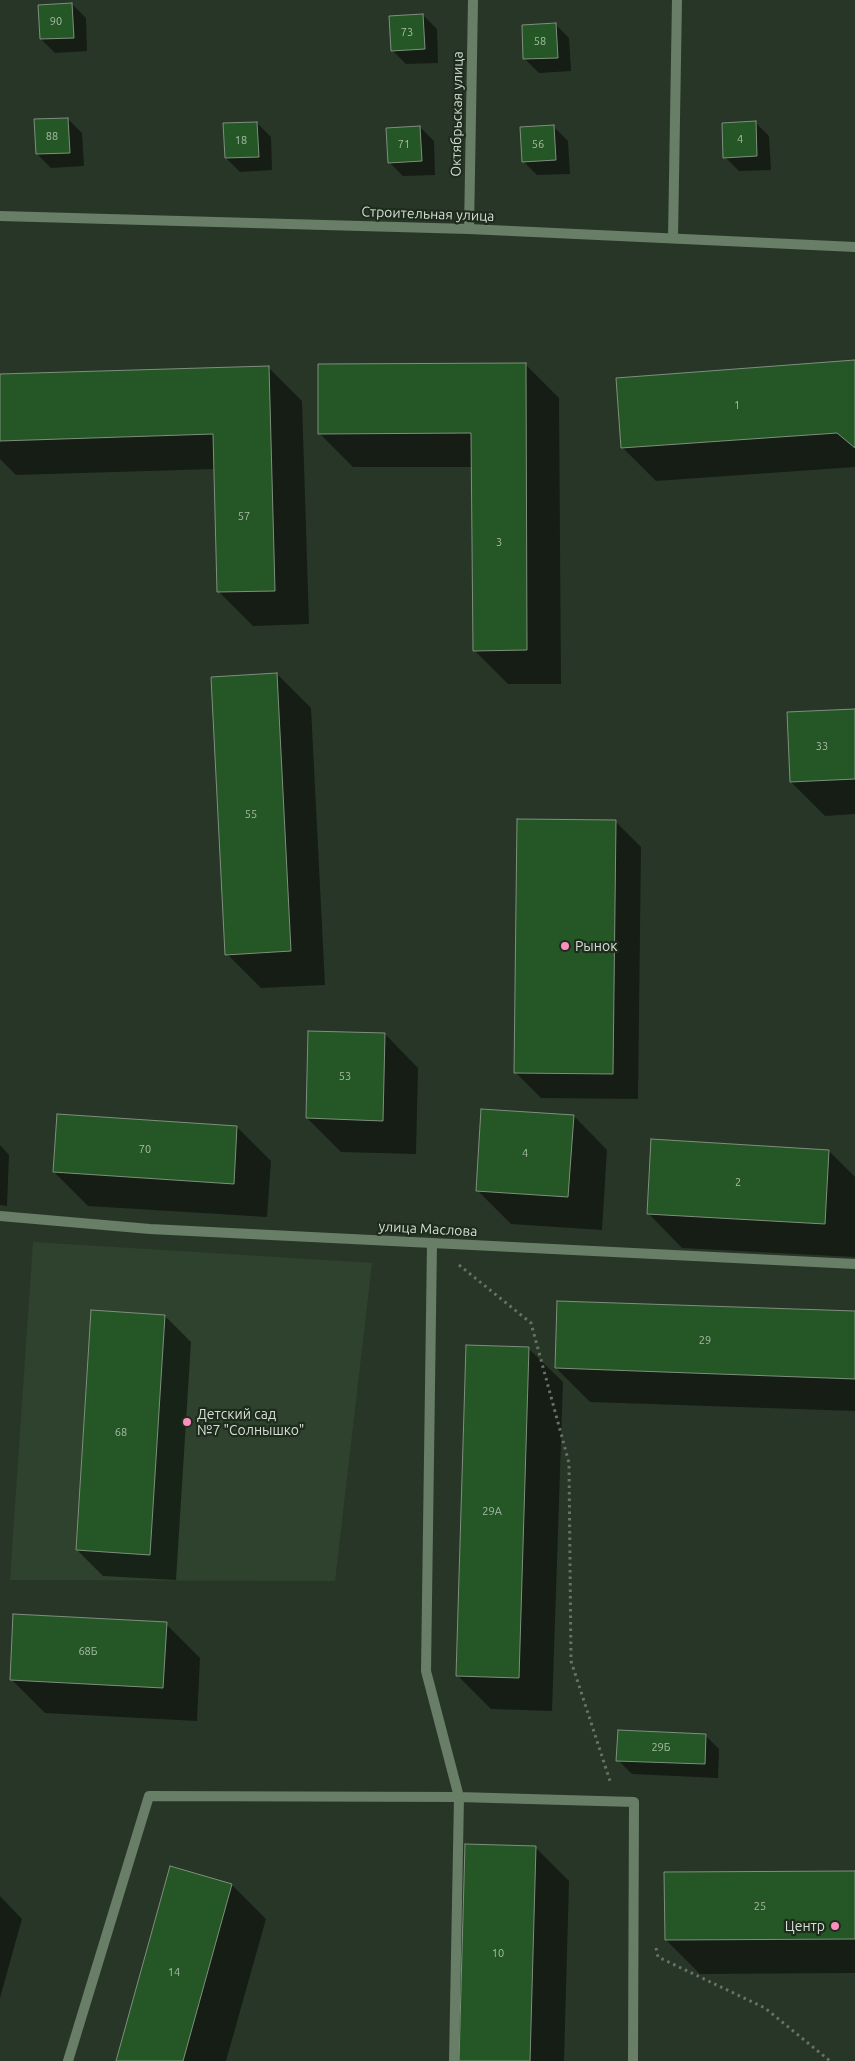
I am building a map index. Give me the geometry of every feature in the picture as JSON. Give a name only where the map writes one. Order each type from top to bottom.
[{"type":"street","name":"Октябрьская улица","points":[[469,229],[473,0]]},
{"type":"street","points":[[673,238],[677,0]]},
{"type":"street","name":"Строительная улица","points":[[0,216],[469,229],[855,247]]},
{"type":"street","name":"улица Маслова","points":[[0,1216],[150,1230],[855,1264]]},
{"type":"street","points":[[432,1243],[426,1671],[459,1797],[454,2061]]},
{"type":"street","points":[[68,2061],[149,1796],[459,1797],[634,1802],[633,2061]]},
{"type":"path","points":[[432,1243],[531,1323],[569,1463],[571,1661],[617,1801]]},
{"type":"path","points":[[654,1938],[658,1957],[765,2008],[830,2061]]},
{"type":"shaded area","name":"Детский сад №7 \"Солнышко\"","points":[[33,1242],[372,1263],[335,1581],[10,1580]]},
{"type":"building","points":[[72,3],[74,38],[40,39],[38,5]]},
{"type":"building","points":[[423,14],[425,49],[391,51],[389,16]]},
{"type":"building","points":[[556,23],[558,58],[523,59],[522,25]]},
{"type":"building","points":[[68,118],[70,153],[36,154],[34,119]]},
{"type":"building","points":[[756,121],[757,156],[723,158],[722,123]]},
{"type":"building","points":[[257,122],[259,157],[225,158],[223,123]]},
{"type":"building","points":[[554,125],[556,160],[522,162],[520,127]]},
{"type":"building","points":[[420,126],[422,161],[388,163],[386,128]]},
{"type":"building","points":[[855,360],[855,448],[837,433],[621,448],[616,378]]},
{"type":"building","points":[[526,363],[527,650],[473,651],[471,433],[318,434],[318,364]]},
{"type":"building","points":[[269,366],[275,591],[217,592],[213,434],[0,441],[0,374]]},
{"type":"building","points":[[277,673],[291,951],[225,955],[211,677]]},
{"type":"building","points":[[855,709],[855,779],[790,782],[787,712]]},
{"type":"building","name":"Рынок","points":[[517,819],[616,820],[613,1074],[514,1073]]},
{"type":"building","points":[[308,1031],[385,1033],[383,1121],[306,1118]]},
{"type":"building","points":[[481,1109],[574,1115],[568,1197],[476,1191]]},
{"type":"building","points":[[57,1114],[237,1126],[234,1184],[53,1172]]},
{"type":"building","points":[[651,1139],[829,1150],[825,1224],[647,1214]]},
{"type":"building","points":[[557,1301],[855,1311],[855,1379],[555,1368]]},
{"type":"building","points":[[91,1310],[165,1315],[150,1555],[76,1550]]},
{"type":"building","points":[[466,1345],[529,1347],[519,1678],[456,1676]]},
{"type":"building","points":[[13,1614],[167,1622],[163,1688],[10,1680]]},
{"type":"building","points":[[618,1730],[706,1734],[705,1764],[616,1761]]},
{"type":"building","points":[[465,1844],[536,1846],[530,2061],[459,2061]]},
{"type":"building","points":[[170,1866],[232,1884],[183,2061],[116,2061]]},
{"type":"building","points":[[855,1871],[855,1939],[665,1940],[664,1872]]},
{"type":"place","name":"Рынок","points":[[565,946]]},
{"type":"place","name":"Детский сад №7 \"Солнышко\"","points":[[187,1422]]},
{"type":"place","name":"Центр","points":[[835,1926]]}]
